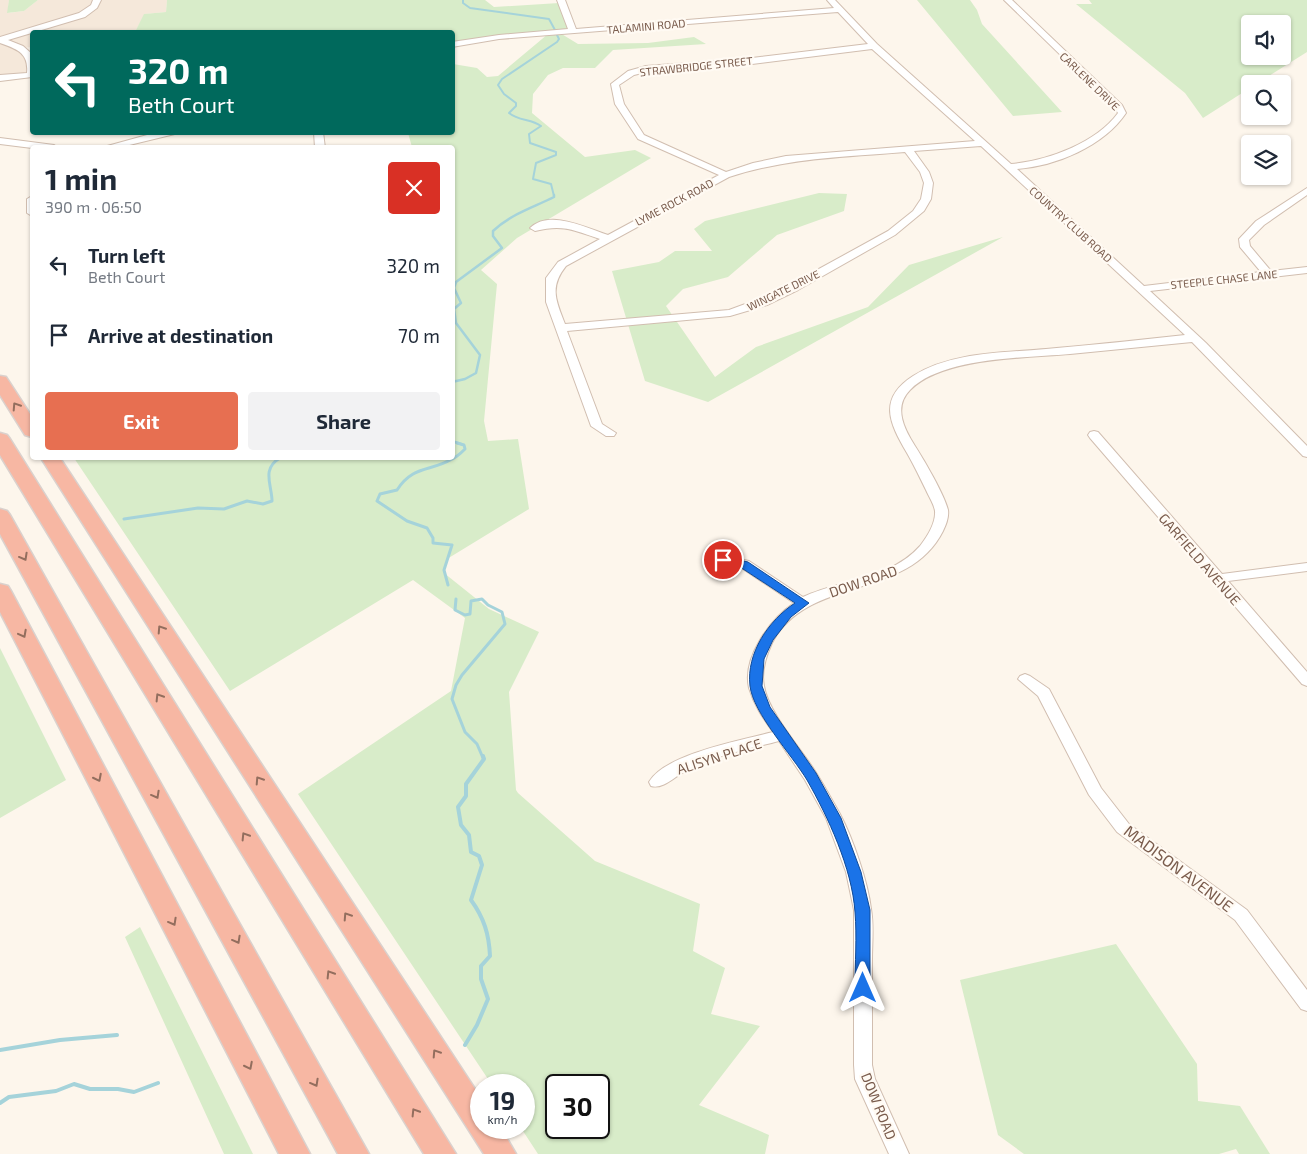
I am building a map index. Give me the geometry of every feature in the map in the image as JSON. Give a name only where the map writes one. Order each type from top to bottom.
[{"type":"highway","points":[[0,381],[30,428]]},
{"type":"highway","points":[[0,439],[441,1154]]},
{"type":"highway","points":[[51,460],[470,1106]]},
{"type":"highway","points":[[0,515],[354,1154]]},
{"type":"highway","points":[[0,591],[295,1154]]},
{"type":"highway","points":[[492,1139],[502,1154]]},
{"type":"street","points":[[33,30],[82,15],[94,6],[97,0]]},
{"type":"street","points":[[560,0],[573,32]]},
{"type":"street","name":"COUNTRY CLUB ROAD","points":[[831,0],[874,46],[1142,288],[1307,453]]},
{"type":"street","name":"CARLENE DRIVE","points":[[1008,0],[1119,107],[1122,113],[1113,126],[1064,154],[1036,164],[1009,168]]},
{"type":"street","name":"TALAMINI ROAD","points":[[455,44],[499,37],[840,10]]},
{"type":"street","points":[[0,40],[30,31]]},
{"type":"street","points":[[0,40],[24,49],[30,56]]},
{"type":"street","name":"STRAWBRIDGE STREET","points":[[726,175],[641,137],[632,127],[616,93],[615,84],[625,76],[646,69],[744,62],[874,46]]},
{"type":"street","points":[[0,78],[30,75]]},
{"type":"street","points":[[115,145],[159,135]]},
{"type":"street","points":[[0,141],[31,145]]},
{"type":"street","name":"LYME ROCK ROAD","points":[[610,433],[597,426],[552,302],[551,278],[562,264],[606,238],[726,175],[773,161],[983,143]]},
{"type":"street","name":"WINGATE DRIVE","points":[[561,328],[730,313],[756,306],[799,284],[903,226],[922,208],[929,188],[927,180],[918,163],[907,149]]},
{"type":"street","points":[[1268,274],[1245,247],[1244,239],[1260,223],[1307,191]]},
{"type":"street","points":[[535,228],[546,224],[558,224],[606,238]]},
{"type":"street","name":"STEEPLE CHASE LANE","points":[[1142,288],[1307,270]]},
{"type":"street","name":"DOW ROAD","points":[[899,1154],[865,1079],[863,1066],[862,910],[854,872],[834,818],[812,777],[764,708],[756,686],[758,659],[767,639],[786,614],[803,603],[900,569],[911,562],[930,544],[942,519],[941,509],[896,422],[898,399],[902,391],[918,378],[948,364],[971,360],[1194,338]]},
{"type":"street","name":"GARFIELD AVENUE","points":[[1094,435],[1307,681]]},
{"type":"street","points":[[723,560],[744,564],[803,603]]},
{"type":"street","points":[[1217,579],[1307,567]]},
{"type":"street","name":"MADISON AVENUE","points":[[1025,679],[1044,693],[1095,791],[1123,828],[1240,915],[1307,1004]]},
{"type":"street","name":"ALISYN PLACE","points":[[657,782],[680,765],[783,735]]},
{"type":"shaded area","points":[[0,0],[9,0],[8,13],[24,11],[38,0],[167,0],[166,12],[145,14],[136,30],[30,30],[30,47],[22,48],[27,54],[30,54],[30,74],[0,76]]},
{"type":"green space","points":[[9,0],[38,0],[24,11],[7,13]]},
{"type":"green space","points":[[167,0],[485,0],[494,7],[559,3],[575,32],[560,33],[578,44],[648,43],[694,37],[706,44],[613,50],[595,68],[563,68],[548,75],[533,94],[532,113],[585,157],[635,150],[651,158],[517,238],[481,270],[497,284],[484,421],[488,441],[518,439],[529,509],[447,559],[444,573],[489,609],[539,632],[509,692],[516,790],[518,793],[595,861],[700,904],[693,951],[725,968],[711,1014],[760,1026],[699,1105],[769,1135],[765,1154],[538,1154],[528,1139],[535,1139],[535,1074],[485,1074],[298,794],[451,691],[465,618],[413,580],[230,691],[75,460],[455,460],[455,145],[411,145],[409,135],[455,135],[455,64],[477,68],[487,77],[498,76],[548,34],[488,37],[455,43],[455,30],[136,30],[144,14],[166,12]]},
{"type":"green space","points":[[917,0],[970,0],[977,10],[982,24],[1062,112],[1013,116]]},
{"type":"green space","points":[[1089,0],[1307,0],[1307,52],[1291,62],[1291,15],[1241,15],[1241,65],[1286,65],[1270,75],[1241,75],[1241,94],[1203,118],[1185,93],[1076,4],[1092,4]]},
{"type":"green space","points":[[819,193],[847,194],[844,211],[777,235],[728,277],[683,289],[666,306],[715,377],[756,347],[868,307],[909,265],[1003,237],[708,402],[645,381],[612,271],[659,262],[675,251],[712,251],[694,229],[705,221]]},
{"type":"green space","points":[[0,648],[66,780],[0,818]]},
{"type":"green space","points":[[140,927],[253,1154],[224,1154],[125,937]]},
{"type":"green space","points":[[1116,944],[1197,1064],[1198,1101],[1240,1106],[1270,1154],[1239,1154],[1236,1149],[1219,1154],[1024,1154],[998,1135],[960,980]]},
{"type":"waterway","points":[[463,0],[463,3],[470,8],[549,19],[555,30]]},
{"type":"waterway","points":[[554,196],[551,184],[533,179],[536,163],[556,155],[556,152],[530,143],[529,134],[541,126],[509,113],[516,106],[516,103],[504,94],[498,85],[502,79],[557,42],[559,39],[557,35]]},
{"type":"waterway","points":[[455,285],[456,282],[502,248],[493,236],[493,231],[514,216],[554,196]]},
{"type":"waterway","points":[[455,290],[461,303],[455,308]]},
{"type":"waterway","points":[[455,316],[456,323],[480,355],[476,373],[465,379],[455,381]]},
{"type":"waterway","points":[[455,442],[461,444]]},
{"type":"waterway","points":[[455,457],[465,449],[464,445],[457,443]]},
{"type":"waterway","points":[[124,519],[198,508],[224,509],[247,501],[263,504],[272,501],[269,472],[277,460]]},
{"type":"waterway","points":[[448,585],[444,570],[452,545],[433,543],[433,538],[427,528],[407,521],[377,501],[380,494],[397,490],[409,476],[450,460]]},
{"type":"waterway","points":[[456,599],[455,610],[465,615],[470,614],[471,601],[482,599],[488,605],[502,612],[505,624],[462,675],[456,685],[452,699],[465,732],[477,744],[483,758]]},
{"type":"waterway","points":[[465,1045],[477,1025],[488,999],[481,979],[481,966],[490,956],[485,926],[471,900],[482,865],[479,856],[471,852],[469,835],[461,825],[458,807],[466,796],[466,784],[484,759],[483,756]]},
{"type":"waterway","points":[[0,1050],[60,1040],[117,1035]]},
{"type":"waterway","points":[[0,1103],[9,1097],[56,1091],[74,1084],[90,1089],[118,1089],[134,1092],[158,1083]]},
{"type":"route","points":[[723,560],[744,564],[803,603],[786,614],[767,639],[758,659],[756,686],[764,708],[812,777],[834,818],[854,872],[862,910],[863,988]]}]
